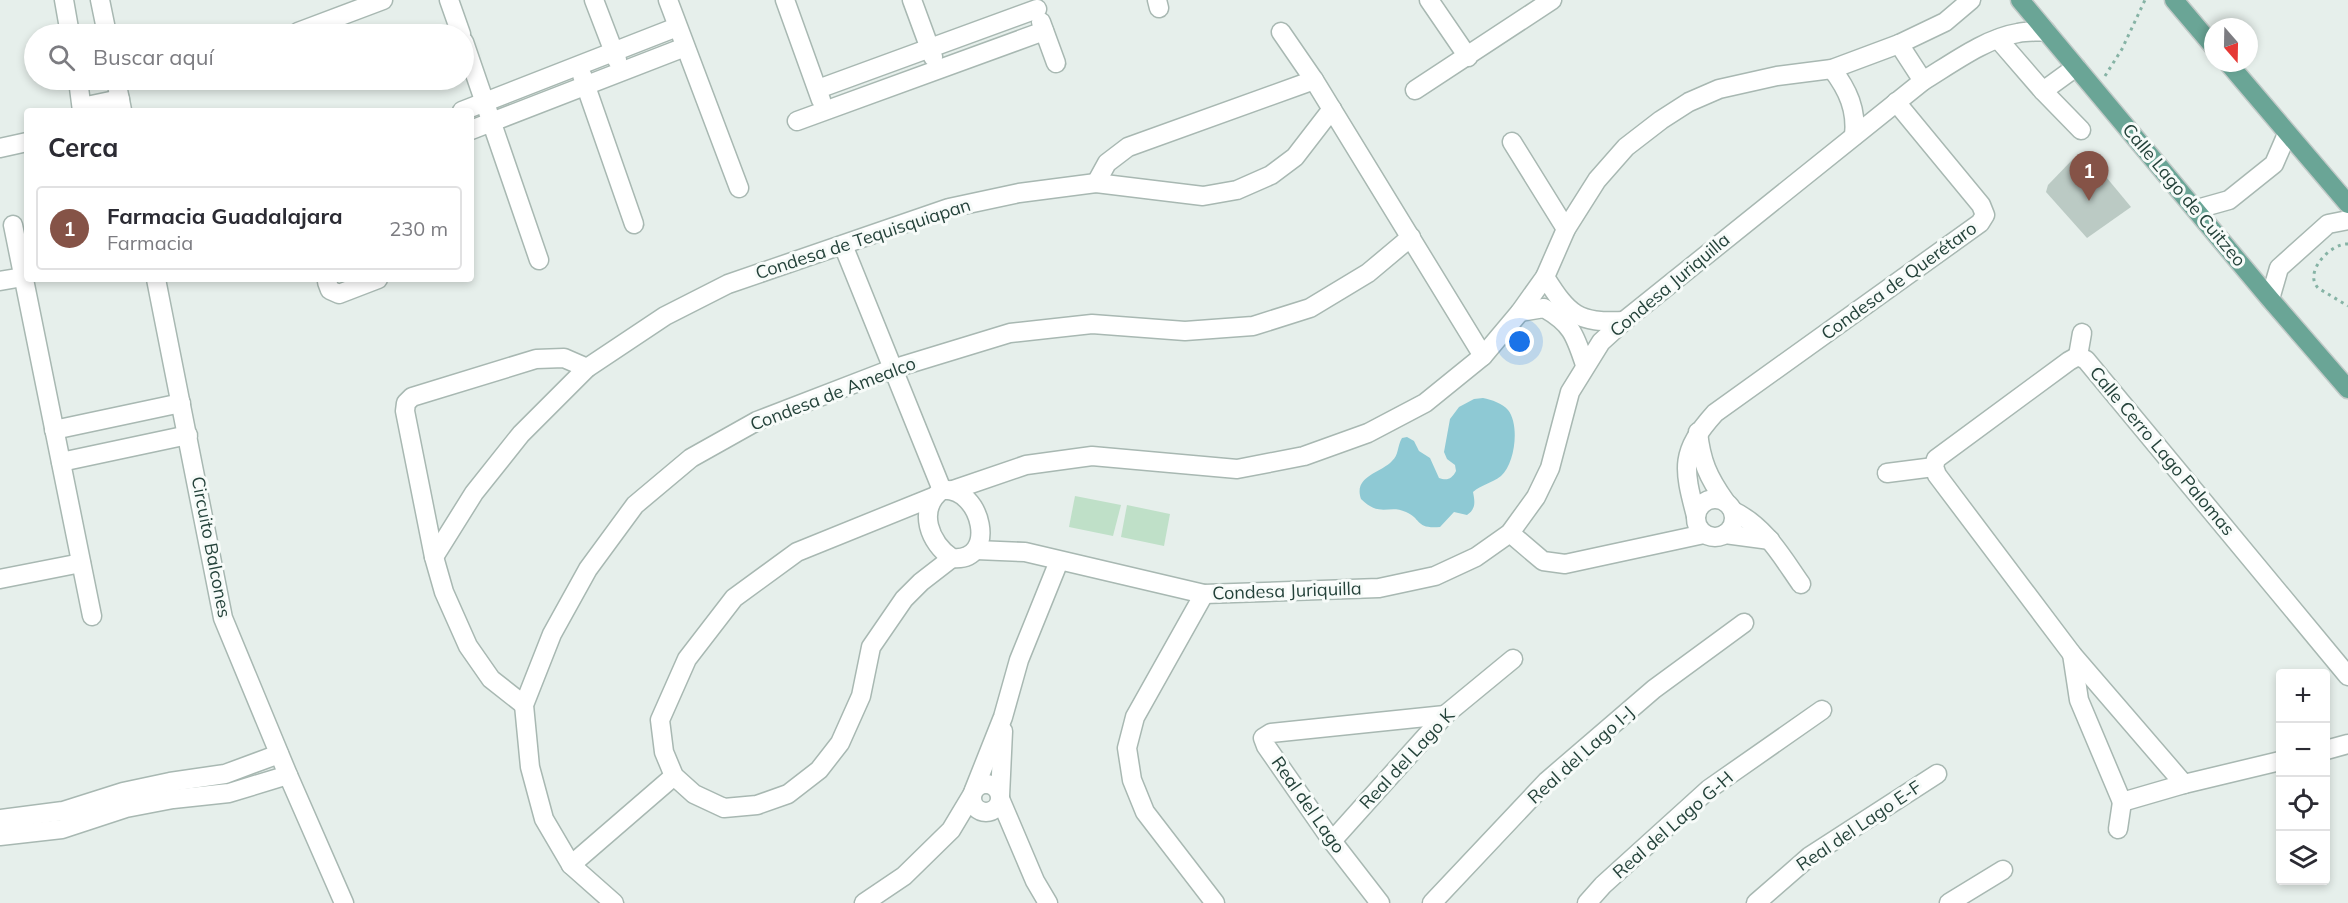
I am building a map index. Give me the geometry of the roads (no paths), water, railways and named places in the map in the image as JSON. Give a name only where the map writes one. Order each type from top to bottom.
[{"type":"main road","name":"Calle Lago de Cuitzeo","points":[[2020,0],[2270,299],[2348,388]]},
{"type":"main road","points":[[2174,0],[2204,35]]},
{"type":"main road","points":[[2235,72],[2348,204]]},
{"type":"street","points":[[64,0],[68,24]]},
{"type":"street","points":[[100,0],[105,24]]},
{"type":"street","points":[[319,24],[383,0]]},
{"type":"street","points":[[448,0],[457,24]]},
{"type":"street","points":[[594,0],[621,72]]},
{"type":"street","points":[[668,0],[739,188]]},
{"type":"street","points":[[785,0],[825,111]]},
{"type":"street","points":[[912,0],[938,70]]},
{"type":"street","points":[[1429,0],[1468,57]]},
{"type":"street","points":[[1415,90],[1552,0]]},
{"type":"street","name":"Condesa Juriquilla","points":[[1971,0],[1945,22],[1899,44],[1832,69],[1777,76],[1719,89],[1689,102],[1661,120],[1626,147],[1597,180],[1566,229],[1545,277],[1520,312],[1483,356],[1425,402],[1368,433],[1304,456],[1237,468],[1092,456],[1026,465],[942,493],[797,552],[734,598],[687,659],[660,720],[664,752],[674,776],[694,794],[724,808],[757,805],[788,794],[819,770],[840,743],[861,696],[871,647],[904,599],[921,582],[952,558],[969,556],[976,550],[1025,552],[1204,594],[1379,588],[1435,576],[1476,557],[1510,533],[1536,497],[1550,468],[1570,392],[1601,342],[1624,321],[1923,81],[1998,39],[2018,33],[2046,32]]},
{"type":"street","points":[[818,89],[1035,4],[1056,63]]},
{"type":"street","points":[[470,108],[677,27]]},
{"type":"street","points":[[797,121],[1044,32]]},
{"type":"street","points":[[1281,32],[1314,80],[1483,356]]},
{"type":"street","points":[[1998,39],[2081,130]]},
{"type":"street","points":[[1899,44],[1923,81]]},
{"type":"street","points":[[474,129],[685,47]]},
{"type":"street","points":[[578,65],[634,224]]},
{"type":"street","points":[[2043,91],[2076,67]]},
{"type":"street","points":[[1832,69],[1851,99],[1856,119],[1854,136]]},
{"type":"street","points":[[474,71],[539,260]]},
{"type":"street","points":[[1096,183],[1107,163],[1128,147],[1314,80]]},
{"type":"street","points":[[79,90],[82,108]]},
{"type":"street","points":[[92,108],[121,105],[118,90]]},
{"type":"street","name":"Condesa de Querétaro","points":[[1695,516],[1686,467],[1688,451],[1698,432],[1715,413],[1980,223],[1984,215],[1981,205],[1896,102]]},
{"type":"street","name":"Condesa de Tequisquiapan","points":[[434,557],[474,493],[521,434],[587,368],[665,316],[728,284],[949,208],[1019,193],[1096,183],[1203,196],[1237,190],[1271,175],[1294,157],[1332,109]]},
{"type":"street","points":[[2197,209],[2229,200],[2274,164],[2287,134]]},
{"type":"street","points":[[1512,142],[1566,229]]},
{"type":"street","points":[[0,148],[24,143]]},
{"type":"street","points":[[2270,299],[2279,268],[2328,224],[2348,220]]},
{"type":"street","points":[[13,225],[24,282]]},
{"type":"street","name":"Condesa de Amealco","points":[[614,903],[571,865],[544,819],[530,766],[524,705],[552,634],[588,569],[635,505],[691,458],[756,421],[892,369],[1010,333],[1092,324],[1185,332],[1253,326],[1310,308],[1368,273],[1410,237]]},
{"type":"street","points":[[843,245],[942,493]]},
{"type":"street","points":[[0,281],[23,277]]},
{"type":"street","points":[[1545,277],[1562,303],[1580,317],[1598,322],[1624,321]]},
{"type":"street","points":[[24,282],[92,616]]},
{"type":"street","name":"Circuito Balcones","points":[[157,282],[223,618],[288,776],[344,903]]},
{"type":"street","points":[[329,282],[330,290],[339,294],[370,282]]},
{"type":"street","points":[[1520,312],[1544,308],[1563,319],[1575,337],[1585,365]]},
{"type":"street","points":[[2078,356],[2082,333]]},
{"type":"street","name":"Calle Cerro Lago Palomas","points":[[1934,467],[1936,459],[2069,361],[2078,356],[2086,360],[2348,676]]},
{"type":"street","points":[[524,705],[491,680],[468,646],[444,592],[434,557],[405,411],[406,403],[412,397],[536,359],[564,358],[587,368]]},
{"type":"street","points":[[54,430],[181,403]]},
{"type":"street","points":[[92,422],[98,454]]},
{"type":"street","points":[[1510,533],[1542,561],[1565,564],[1704,534],[1718,537],[1725,534],[1732,528],[1735,520],[1729,506],[1711,481],[1700,456],[1698,432]]},
{"type":"street","points":[[62,462],[188,435]]},
{"type":"street","points":[[1887,473],[1934,467],[1937,475],[2072,654],[2184,784]]},
{"type":"street","points":[[942,493],[964,497],[978,516],[981,537],[976,550]]},
{"type":"street","points":[[942,493],[930,506],[929,528],[937,545],[952,558]]},
{"type":"street","points":[[1704,534],[1699,529],[1695,516],[1697,509],[1706,500],[1719,498],[1748,518],[1770,540],[1801,584]]},
{"type":"street","points":[[1725,534],[1770,540]]},
{"type":"street","points":[[951,830],[973,793],[1003,717],[1019,660],[1059,561]]},
{"type":"street","points":[[0,579],[81,563]]},
{"type":"street","points":[[1204,594],[1135,717],[1128,748],[1131,780],[1145,812],[1215,903]]},
{"type":"street","name":"Real del Lago I-J","points":[[1432,903],[1547,782],[1654,689],[1744,622]]},
{"type":"street","points":[[2072,654],[2079,700],[2122,802],[2118,829]]},
{"type":"street","name":"Real del Lago K","points":[[1332,841],[1445,715],[1514,659]]},
{"type":"street","name":"Real del Lago G-H","points":[[1587,903],[1603,885],[1709,789],[1822,710]]},
{"type":"street","name":"Real del Lago","points":[[1380,903],[1332,841],[1266,746],[1263,738],[1271,733],[1445,715]]},
{"type":"street","points":[[995,805],[1003,717]]},
{"type":"street","points":[[2330,749],[2348,744]]},
{"type":"street","points":[[0,836],[62,829],[123,792],[225,774],[279,754]]},
{"type":"street","points":[[2122,802],[2276,761]]},
{"type":"street","name":"Real del Lago E-F","points":[[1756,903],[1809,856],[1936,774]]},
{"type":"street","points":[[0,819],[63,811],[126,808],[173,799],[229,793],[288,776]]},
{"type":"street","points":[[571,865],[674,776]]},
{"type":"street","points":[[973,793],[982,785],[992,785],[995,805],[1048,903]]},
{"type":"street","points":[[973,793],[974,806],[981,812],[995,805]]},
{"type":"street","points":[[864,903],[904,876],[951,830],[995,805]]},
{"type":"street","points":[[1949,903],[2003,870]]},
{"type":"water","points":[[1483,398],[1500,404],[1508,410],[1512,417],[1515,434],[1513,454],[1501,476],[1473,492],[1474,505],[1470,513],[1467,515],[1454,512],[1440,527],[1432,527],[1422,525],[1406,512],[1374,508],[1361,499],[1360,491],[1364,480],[1394,459],[1402,438],[1407,437],[1414,441],[1419,451],[1430,458],[1439,478],[1451,478],[1456,471],[1455,465],[1447,459],[1444,452],[1450,419],[1459,407],[1474,399]]},
{"type":"place","name":"Farmacia Guadalajara","points":[[2089,201]]}]
